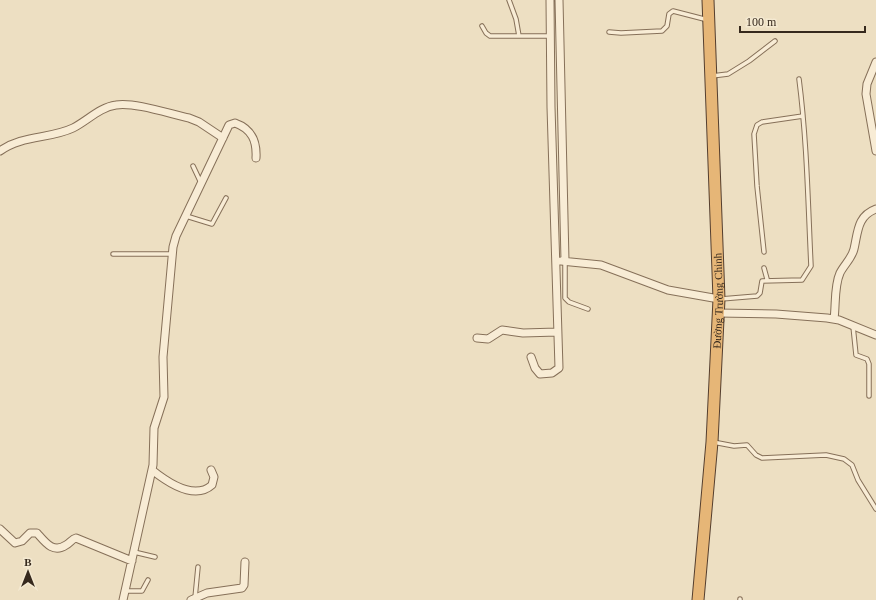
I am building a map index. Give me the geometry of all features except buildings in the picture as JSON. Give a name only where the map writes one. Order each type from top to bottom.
[{"type":"highway","name":"Đường Trường Chinh","points":[[698,600],[712,442],[719,299],[708,0]]},
{"type":"street","points":[[531,357],[535,368],[540,374],[555,372],[559,368],[557,332],[560,261],[556,107],[550,0]]},
{"type":"street","points":[[559,0],[556,107],[560,261]]},
{"type":"street","points":[[876,62],[867,84],[866,94],[876,151]]},
{"type":"street","points":[[0,151],[16,142],[66,131],[105,108],[126,104],[189,118],[199,122],[223,138]]},
{"type":"street","points":[[123,600],[154,459],[154,428],[164,397],[163,353],[172,254],[176,236],[229,125],[235,123],[250,131],[257,149],[256,158]]},
{"type":"street","points":[[834,319],[840,274],[852,254],[856,232],[867,214],[876,209]]},
{"type":"street","points":[[560,261],[601,265],[668,290],[719,299]]},
{"type":"street","points":[[718,312],[776,314],[834,319],[876,335]]},
{"type":"street","points":[[477,338],[488,339],[502,330],[523,333],[557,332]]},
{"type":"street","points":[[152,470],[173,486],[194,490],[209,488],[212,485],[214,477],[211,470]]},
{"type":"street","points":[[0,529],[15,543],[22,541],[30,533],[37,533],[48,545],[56,549],[76,538],[132,561]]},
{"type":"street","points":[[193,599],[207,593],[242,588],[244,585],[245,562]]},
{"type":"lane","points":[[509,0],[516,19],[519,36]]},
{"type":"lane","points":[[609,32],[621,33],[662,31],[667,26],[669,14],[673,11],[709,20]]},
{"type":"lane","points":[[482,26],[486,33],[490,36],[551,36]]},
{"type":"lane","points":[[711,76],[728,74],[749,61],[775,41]]},
{"type":"lane","points":[[719,299],[757,296],[760,293],[762,281],[767,279],[802,280],[811,266],[803,116],[799,79]]},
{"type":"lane","points":[[764,252],[757,186],[754,134],[757,125],[762,122],[803,116]]},
{"type":"lane","points":[[193,166],[201,184]]},
{"type":"lane","points":[[186,216],[212,224],[226,198]]},
{"type":"lane","points":[[113,254],[172,254]]},
{"type":"lane","points":[[560,261],[566,298],[569,302],[588,309]]},
{"type":"lane","points":[[764,268],[767,279]]},
{"type":"lane","points":[[853,326],[856,355],[867,360],[869,364],[869,396]]},
{"type":"lane","points":[[712,442],[734,446],[746,445],[756,455],[762,458],[802,455],[840,457],[852,465],[858,480],[876,509]]},
{"type":"lane","points":[[134,552],[155,557]]},
{"type":"lane","points":[[193,599],[198,568]]},
{"type":"lane","points":[[126,591],[142,591],[148,580]]}]
